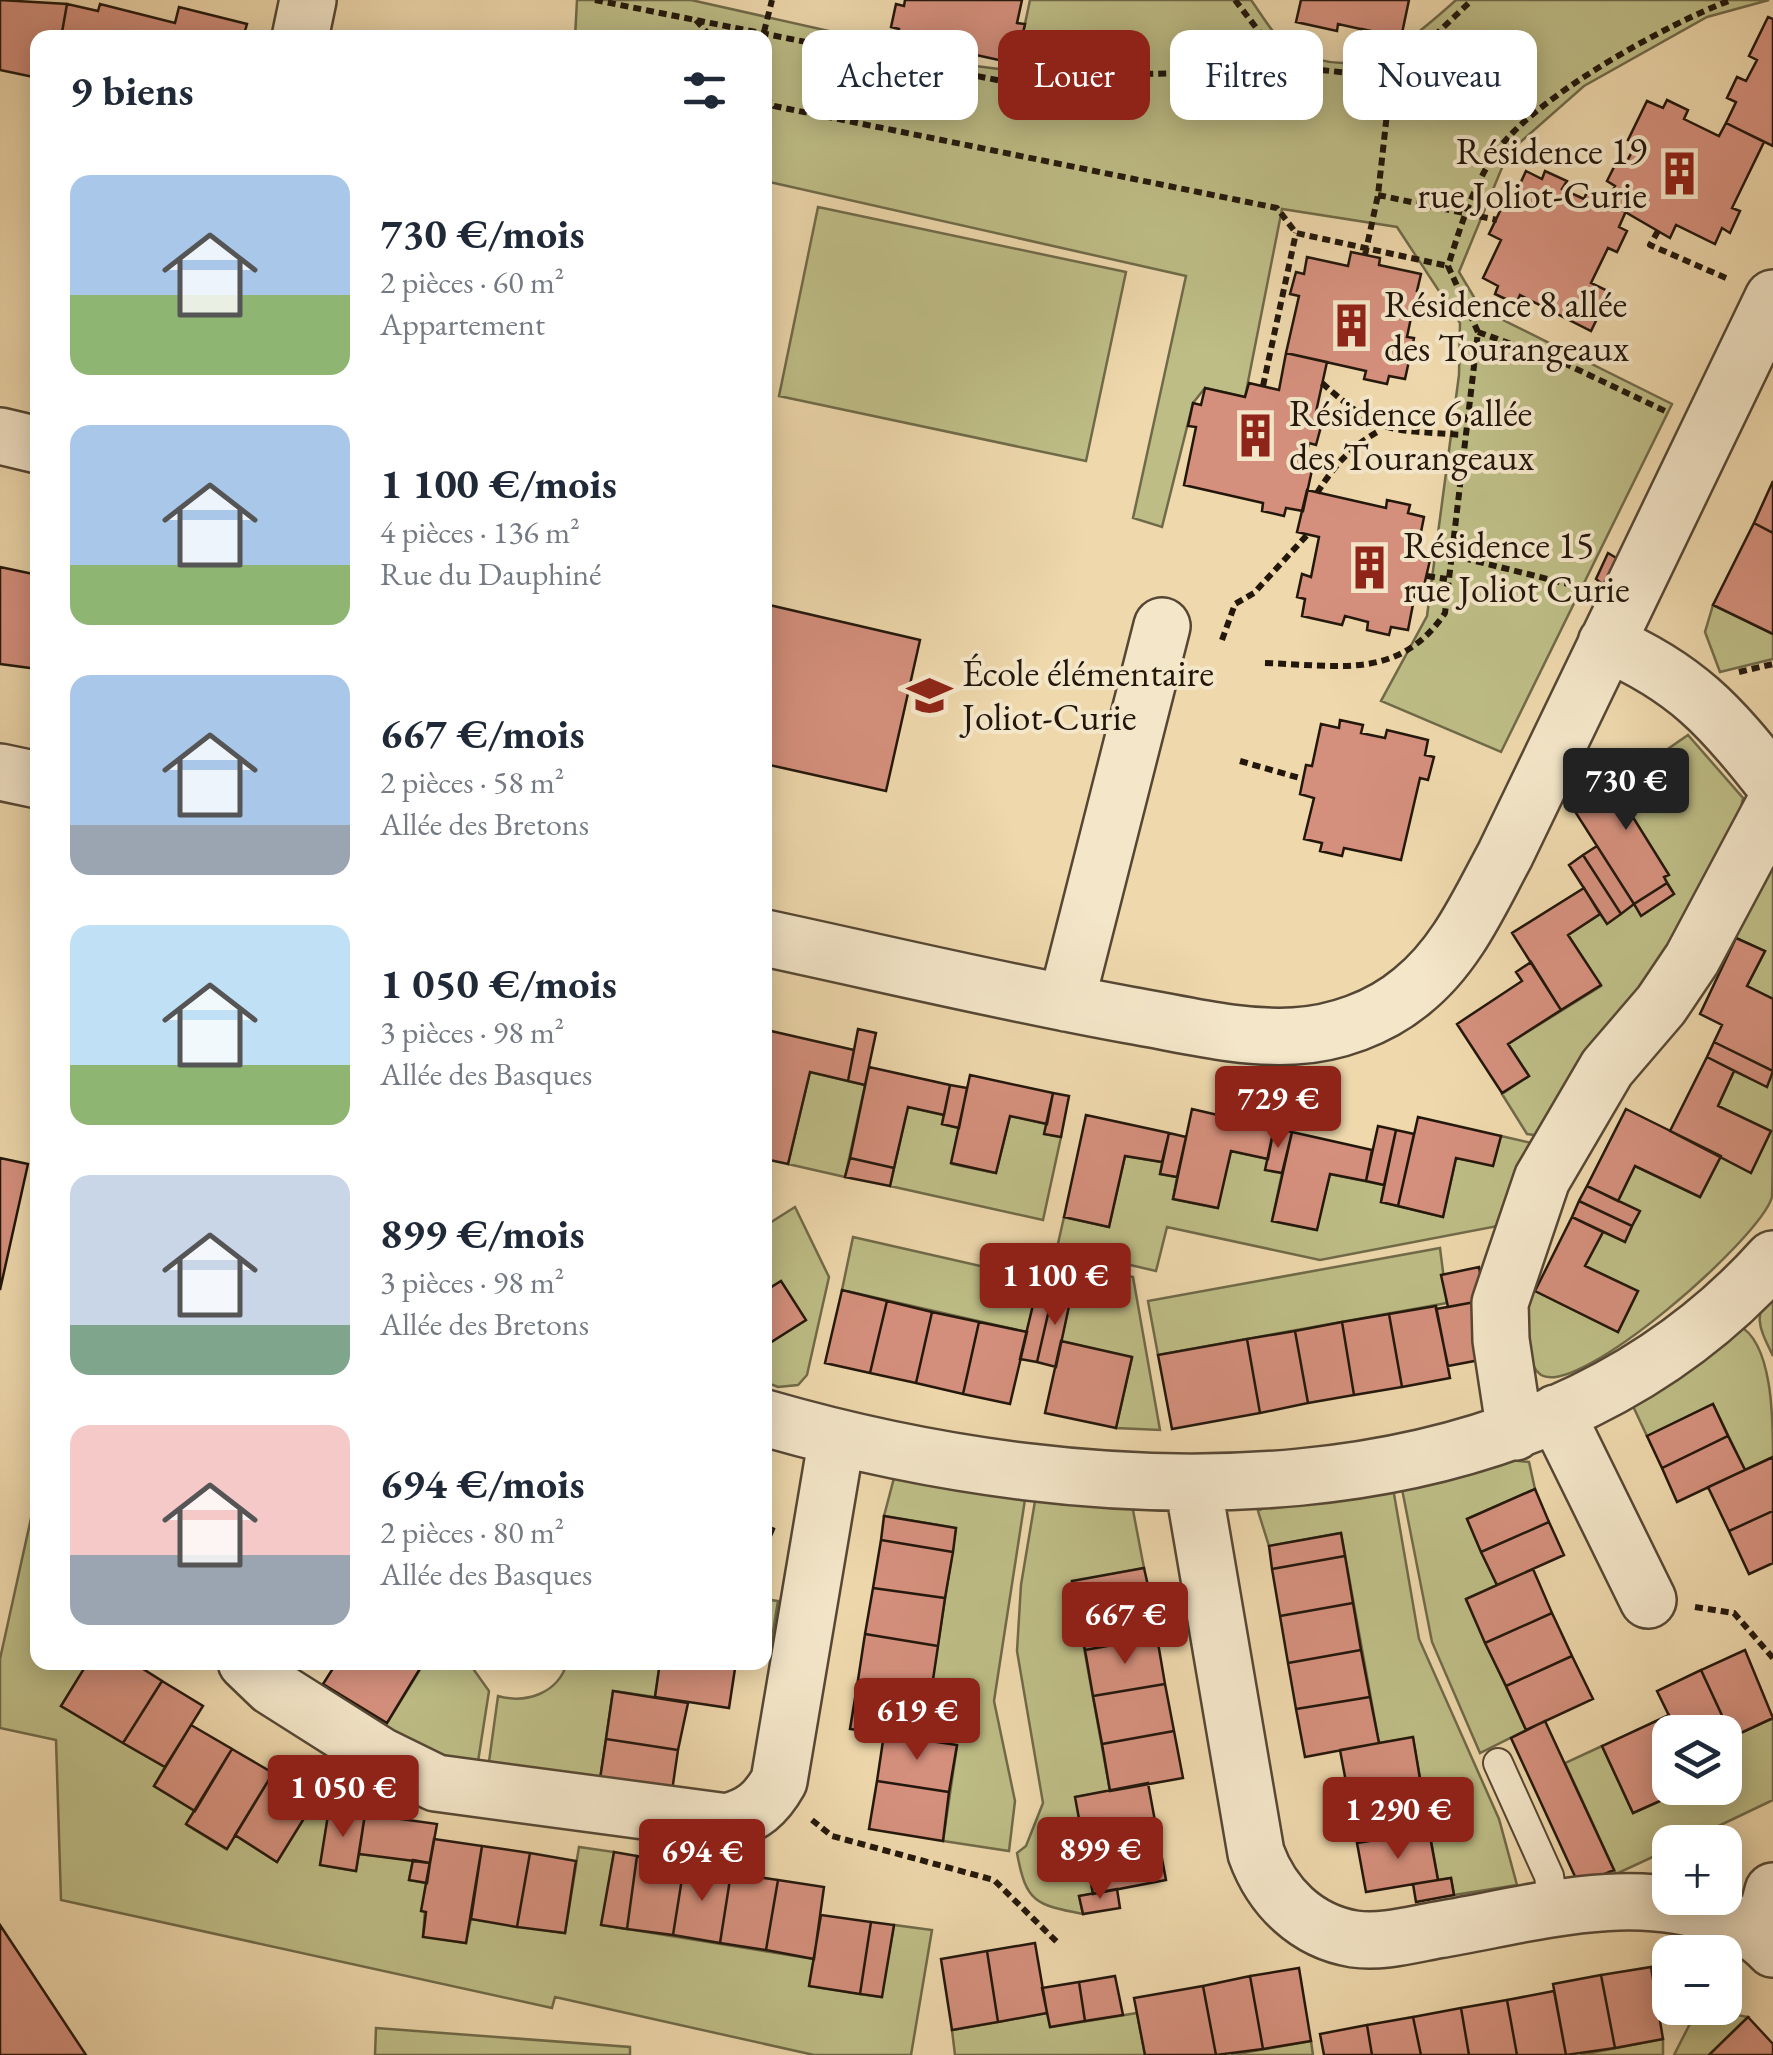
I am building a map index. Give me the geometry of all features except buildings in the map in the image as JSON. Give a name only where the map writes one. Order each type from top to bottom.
[{"type":"street","points":[[302,30],[308,0]]},
{"type":"street","points":[[772,940],[1066,1004],[1250,1036],[1340,1030],[1411,993],[1441,964],[1468,925],[1773,298]]},
{"type":"street","points":[[0,436],[30,443]]},
{"type":"street","points":[[1066,1004],[1162,626]]},
{"type":"street","points":[[1614,630],[1650,662],[1706,701],[1773,784]]},
{"type":"street","points":[[0,772],[30,778]]},
{"type":"street","points":[[1648,1600],[1536,1423],[1500,1340],[1500,1303],[1542,1179],[1607,1068],[1662,1005],[1692,958],[1773,807]]},
{"type":"street","points":[[772,1420],[837,1437],[1006,1468],[1193,1484],[1404,1463],[1536,1423],[1612,1387],[1698,1332],[1773,1259]]},
{"type":"street","points":[[254,1670],[272,1688],[381,1756],[436,1782],[727,1822],[747,1816],[767,1802],[775,1788],[837,1437]]},
{"type":"street","points":[[1193,1484],[1256,1853],[1266,1879],[1301,1918],[1354,1939],[1377,1940],[1554,1911],[1645,1901],[1769,1925]]},
{"type":"lane","points":[[1498,1763],[1549,1876],[1554,1911]]},
{"type":"path","points":[[595,0],[753,30]]},
{"type":"path","points":[[764,30],[772,0]]},
{"type":"path","points":[[1235,0],[1258,30]]},
{"type":"path","points":[[1440,30],[1472,0]]},
{"type":"path","points":[[1264,663],[1378,664],[1402,656],[1426,640],[1445,612],[1478,332],[1448,266],[1465,210],[1501,146],[1579,78],[1703,11],[1732,0]]},
{"type":"path","points":[[696,20],[705,30]]},
{"type":"path","points":[[772,34],[1017,84],[1098,74],[1170,73]]},
{"type":"path","points":[[772,104],[1277,208],[1296,233],[1448,266]]},
{"type":"path","points":[[1365,255],[1378,195],[1386,120]]},
{"type":"path","points":[[1378,195],[1465,210],[1497,220]]},
{"type":"path","points":[[1658,231],[1650,245],[1773,298]]},
{"type":"path","points":[[1264,386],[1296,233]]},
{"type":"path","points":[[1478,332],[1566,364],[1709,436]]},
{"type":"path","points":[[1322,383],[1382,429],[1463,435]]},
{"type":"path","points":[[1317,493],[1337,462],[1359,442],[1382,429]]},
{"type":"path","points":[[1222,640],[1234,604],[1254,592],[1308,534]]},
{"type":"path","points":[[1451,555],[1584,588],[1614,630]]},
{"type":"path","points":[[1427,576],[1447,579]]},
{"type":"path","points":[[1240,761],[1303,779]]},
{"type":"path","points":[[1648,1600],[1734,1613],[1773,1658]]},
{"type":"path","points":[[775,1788],[832,1836],[994,1880],[1058,1943]]},
{"type":"shaded area","points":[[577,0],[691,0],[825,30],[802,30],[802,120],[978,120],[978,66],[998,69],[998,120],[1150,120],[1150,30],[1024,30],[1030,0],[1251,0],[1272,30],[1170,30],[1170,120],[1323,120],[1323,60],[1343,63],[1343,120],[1537,120],[1537,30],[1420,30],[1456,0],[1769,0],[1707,17],[1584,86],[1508,153],[1459,272],[1481,309],[1672,404],[1501,752],[1381,701],[1427,616],[1459,375],[1460,323],[1397,227],[1282,209],[1245,397],[1205,388],[1193,403],[1162,527],[1133,518],[1186,276],[772,183],[772,30],[575,30]]},
{"type":"shaded area","points":[[818,207],[1126,272],[1086,461],[779,396]]},
{"type":"shaded area","points":[[1713,605],[1773,634],[1773,659],[1720,672],[1705,632]]},
{"type":"shaded area","points":[[1688,735],[1743,798],[1732,840],[1689,929],[1660,974],[1542,1136],[1527,1134],[1502,1094],[1529,1076],[1508,1044],[1601,986],[1568,935],[1600,914],[1607,923],[1634,904],[1642,915],[1674,894],[1664,877],[1668,874],[1629,811],[1662,790],[1646,764]]},
{"type":"shaded area","points":[[1773,852],[1773,999],[1747,986],[1765,951],[1736,938],[1728,924]]},
{"type":"shaded area","points":[[1734,1071],[1766,1086],[1773,1074],[1772,1197],[1760,1218],[1704,1278],[1628,1340],[1561,1376],[1541,1375],[1528,1352],[1521,1302],[1535,1291],[1618,1332],[1638,1291],[1585,1266],[1603,1232],[1625,1241],[1632,1226],[1618,1201],[1635,1166],[1700,1197],[1721,1156],[1771,1131],[1718,1106]]},
{"type":"shaded area","points":[[810,1072],[865,1085],[845,1177],[788,1164]]},
{"type":"shaded area","points":[[908,1107],[944,1115],[942,1124],[959,1128],[952,1164],[996,1173],[1010,1116],[1047,1124],[1045,1134],[1061,1137],[1043,1220],[890,1186]]},
{"type":"shaded area","points":[[1501,1136],[1536,1144],[1498,1226],[1320,1260],[1167,1227],[1156,1271],[1057,1248],[1064,1217],[1109,1227],[1125,1156],[1162,1162],[1160,1174],[1177,1177],[1173,1199],[1217,1208],[1231,1151],[1268,1159],[1282,1173],[1272,1221],[1316,1230],[1330,1174],[1384,1185],[1381,1202],[1443,1217],[1456,1158],[1493,1165]]},
{"type":"shaded area","points":[[795,1207],[829,1277],[807,1375],[798,1385],[778,1387],[772,1385],[772,1341],[805,1320],[772,1296],[772,1222]]},
{"type":"shaded area","points":[[853,1237],[1055,1283],[1060,1261],[1133,1277],[1160,1430],[1116,1428],[1132,1358],[1061,1341],[1072,1292],[1038,1285],[1027,1332],[842,1290]]},
{"type":"shaded area","points":[[1440,1248],[1447,1303],[1158,1355],[1148,1301]]},
{"type":"shaded area","points":[[1773,1291],[1773,1356],[1764,1338],[1760,1315]]},
{"type":"shaded area","points":[[1738,1325],[1750,1334],[1764,1364],[1772,1423],[1773,1457],[1745,1470],[1713,1404],[1647,1436],[1632,1404]]},
{"type":"shaded area","points":[[1510,1460],[1529,1462],[1535,1489],[1467,1519],[1497,1585],[1466,1600],[1526,1730],[1480,1753],[1432,1642],[1402,1489]]},
{"type":"shaded area","points":[[912,1477],[1026,1493],[994,1701],[1015,1801],[1009,1851],[943,1841],[957,1746],[923,1740],[956,1528],[884,1516],[894,1478]]},
{"type":"shaded area","points":[[1393,1488],[1419,1639],[1499,1819],[1517,1885],[1454,1895],[1451,1878],[1438,1880],[1413,1738],[1379,1743],[1341,1533],[1269,1546],[1258,1511],[1270,1505]]},
{"type":"shaded area","points":[[1036,1495],[1132,1505],[1144,1568],[1072,1582],[1110,1791],[1076,1797],[1093,1894],[1079,1896],[1083,1914],[1054,1908],[1035,1898],[1024,1882],[1017,1853],[1026,1846],[1043,1803],[1017,1651],[1021,1585]]},
{"type":"shaded area","points":[[30,1523],[30,1670],[84,1670],[61,1706],[165,1767],[154,1786],[195,1811],[187,1825],[226,1849],[235,1835],[277,1862],[316,1799],[329,1809],[321,1865],[356,1871],[359,1854],[413,1860],[409,1880],[427,1883],[423,1936],[466,1943],[471,1919],[565,1933],[579,1847],[614,1852],[602,1925],[814,1959],[810,1986],[881,1997],[894,1925],[932,1930],[911,2055],[814,2055],[555,1997],[552,2008],[61,1900],[56,1740],[0,1728],[0,1659]]},
{"type":"shaded area","points":[[772,1600],[778,1601],[772,1638]]},
{"type":"shaded area","points":[[420,1670],[474,1670],[489,1691],[477,1768],[435,1761],[318,1694],[323,1684],[387,1723]]},
{"type":"shaded area","points":[[659,1670],[655,1697],[613,1691],[599,1786],[488,1769],[498,1696],[520,1698],[540,1694],[563,1673]]},
{"type":"shaded area","points":[[1773,1718],[1773,1800],[1721,1825],[1652,1825],[1652,1857],[1616,1874],[1565,1763],[1602,1746],[1633,1813],[1652,1805],[1742,1805],[1742,1732]]},
{"type":"shaded area","points":[[1047,2013],[1051,2027],[1137,2013],[1145,2055],[955,2055],[952,2030]]},
{"type":"shaded area","points":[[1689,2025],[1740,2025],[1709,2055],[1674,2055]]},
{"type":"shaded area","points":[[376,2028],[630,2047],[630,2055],[375,2055]]},
{"type":"shaded area","points":[[1663,2039],[1663,2055],[1580,2055]]},
{"type":"shaded area","points":[[1311,2041],[1313,2055],[1231,2055]]},
{"type":"place","name":"Résidence 19 rue Joliot-Curie","points":[[1680,173]]},
{"type":"place","name":"Résidence 8 allée des Tourangeaux","points":[[1351,326]]},
{"type":"place","name":"Résidence 6 allée des Tourangeaux","points":[[1256,435]]},
{"type":"place","name":"Résidence 15 rue Joliot Curie","points":[[1370,567]]},
{"type":"place","name":"École élémentaire Joliot-Curie","points":[[929,695]]}]
